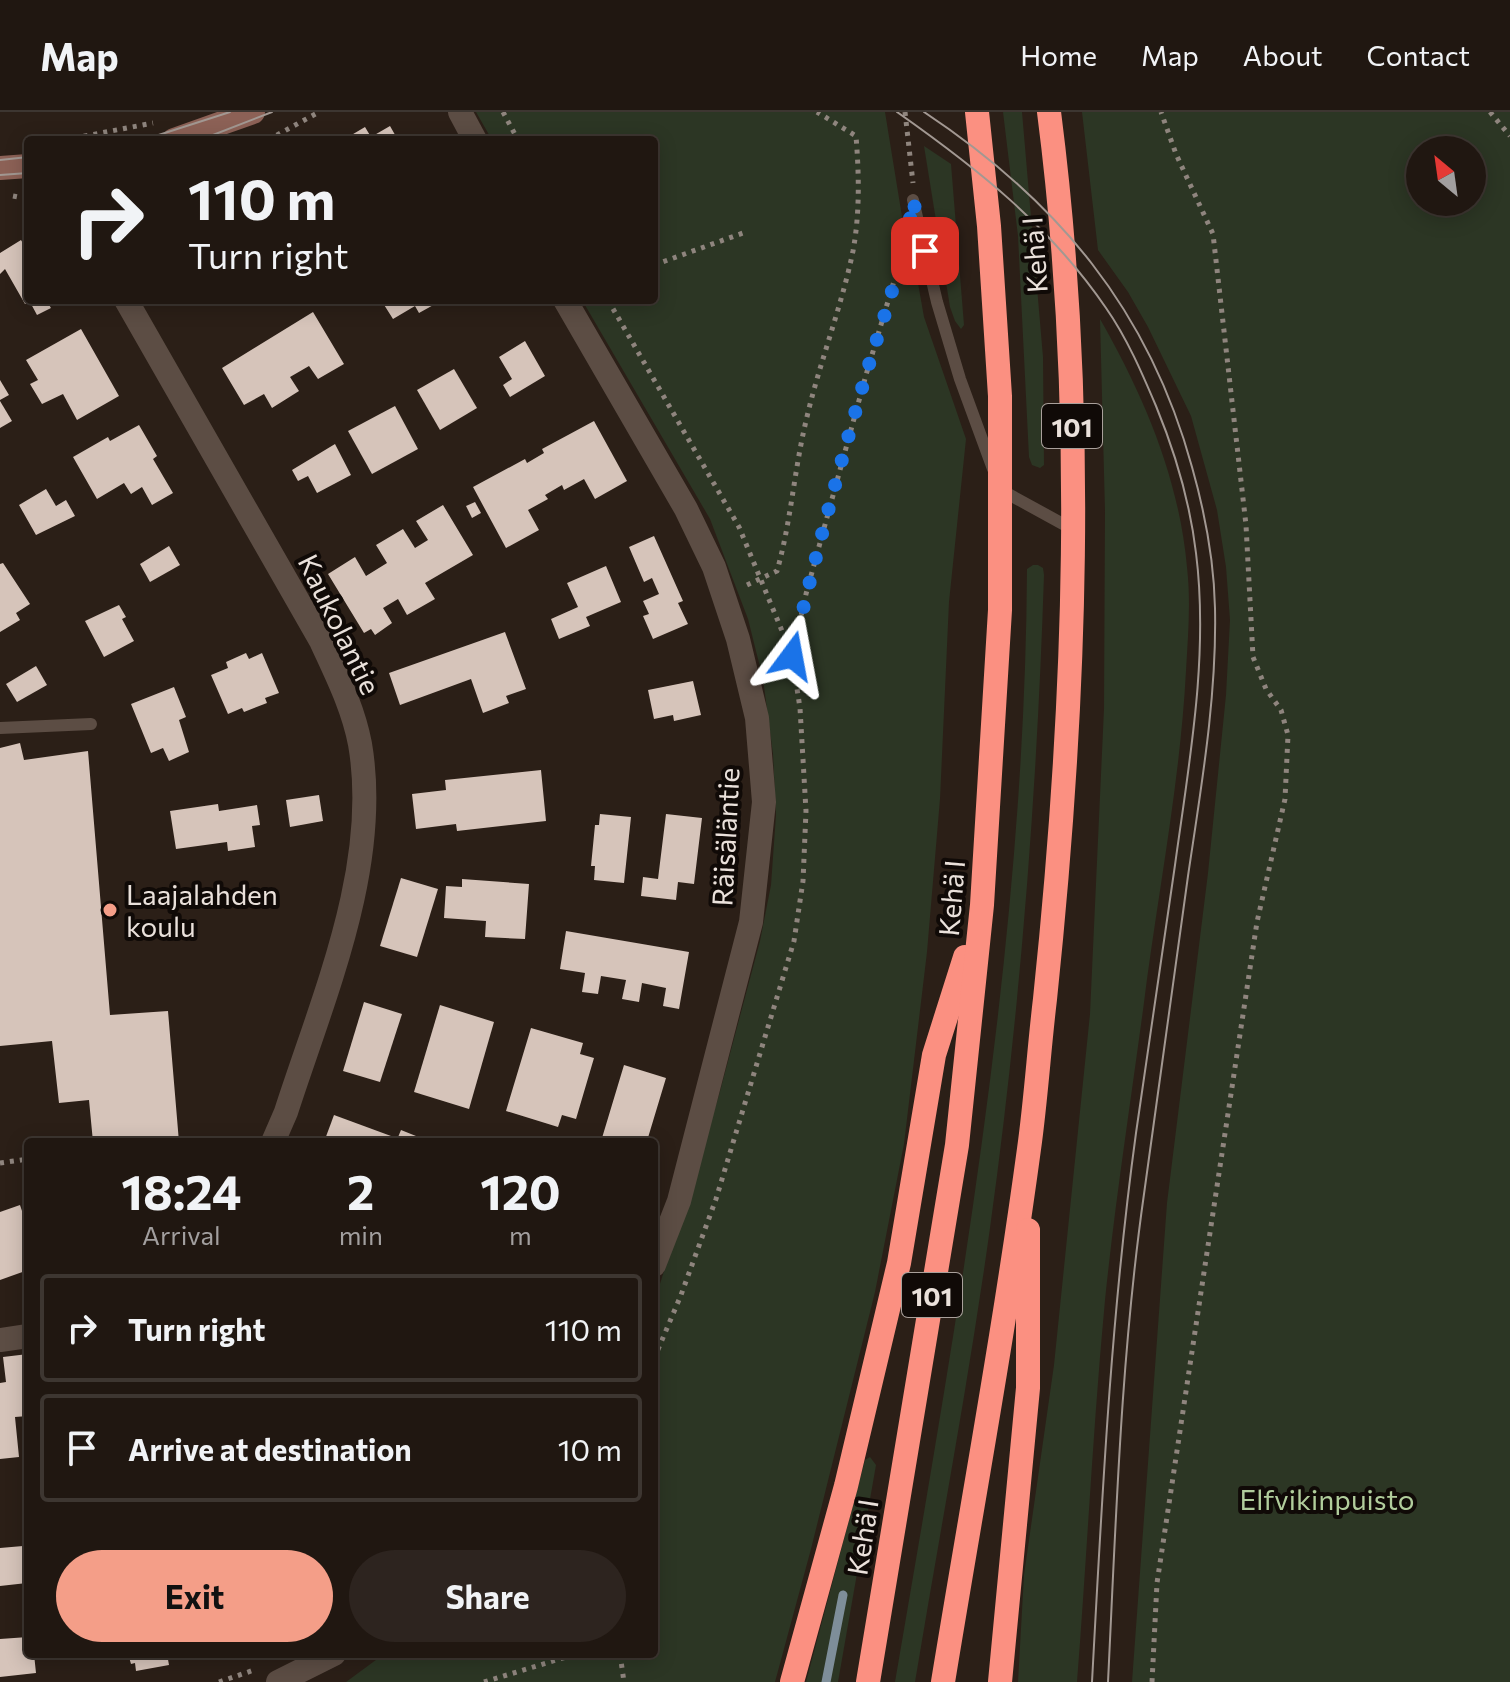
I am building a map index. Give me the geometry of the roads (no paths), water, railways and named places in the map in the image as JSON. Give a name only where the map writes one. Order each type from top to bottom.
[{"type":"highway","name":"Kehä I","points":[[868,1682],[957,1145],[982,905],[1000,610],[1000,490],[999,380],[989,226],[977,112]]},
{"type":"highway","name":"Kehä I","points":[[943,1682],[1029,1148],[1066,755],[1074,530],[1067,297],[1049,112]]},
{"type":"highway","points":[[792,1682],[846,1486],[899,1263],[934,1055],[982,905]]},
{"type":"highway","points":[[1000,1682],[1028,1388],[1029,1148]]},
{"type":"street","points":[[169,130],[253,112]]},
{"type":"street","points":[[460,112],[473,136]]},
{"type":"street","points":[[0,168],[24,166]]},
{"type":"street","name":"Kaukolantie","points":[[128,304],[321,641],[345,691],[359,741],[366,792],[364,843],[349,914],[286,1112],[275,1138]]},
{"type":"street","name":"Räisäläntie","points":[[567,304],[686,509],[714,567],[738,639],[757,718],[764,802],[751,922],[679,1201],[658,1255]]},
{"type":"street","points":[[0,1340],[24,1337]]},
{"type":"street","points":[[278,1682],[326,1658]]},
{"type":"lane","points":[[913,200],[937,302],[960,379],[1000,490],[1074,530]]},
{"type":"lane","points":[[0,728],[91,724]]},
{"type":"waterway","points":[[826,1682],[843,1595]]},
{"type":"tram line","points":[[155,136],[230,112]]},
{"type":"tram line","points":[[210,136],[272,112]]},
{"type":"tram line","points":[[897,112],[984,177],[1037,225],[1106,308],[1134,356],[1163,423],[1186,497],[1196,553],[1200,631],[1196,709],[1127,1201],[1108,1407],[1092,1682]]},
{"type":"tram line","points":[[924,112],[972,146],[1056,222],[1092,264],[1124,309],[1151,358],[1174,410],[1201,502],[1213,572],[1215,641],[1207,742],[1130,1315],[1120,1437],[1108,1682]]},
{"type":"tram line","points":[[0,160],[24,157]]},
{"type":"tram line","points":[[0,175],[24,173]]},
{"type":"place","name":"Laajalahden koulu","points":[[110,910]]},
{"type":"park label","name":"Elfvikinpuisto","points":[[1327,1499]]}]
